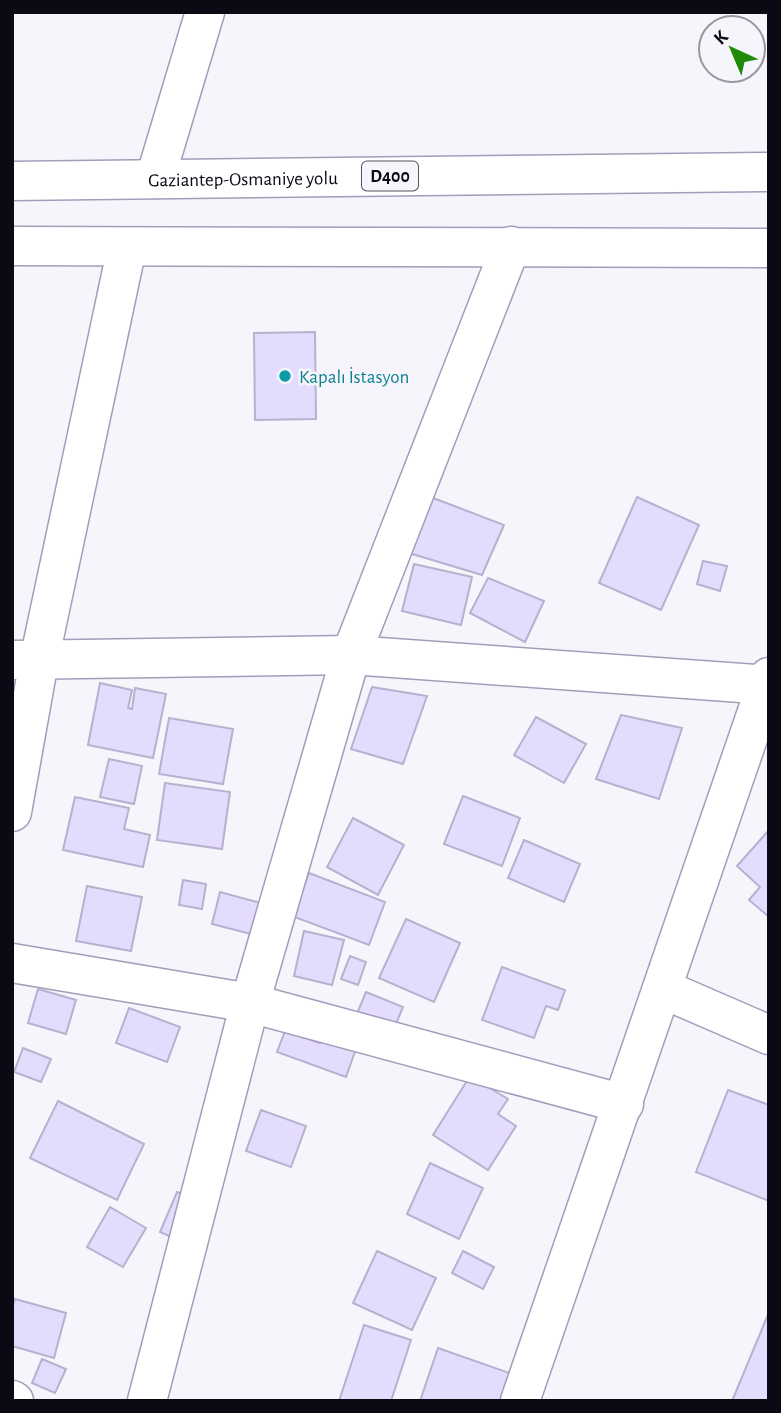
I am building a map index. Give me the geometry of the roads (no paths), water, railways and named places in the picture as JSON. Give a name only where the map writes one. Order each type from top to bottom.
[{"type":"main road","points":[[155,179],[205,12]]},
{"type":"main road","name":"Gaziantep-Osmaniye yolu","points":[[12,181],[769,172]]},
{"type":"main road","points":[[12,246],[769,248]]},
{"type":"main road","points":[[148,1401],[250,1003],[351,655],[511,246]]},
{"type":"main road","points":[[12,812],[25,661],[127,247]]},
{"type":"main road","points":[[25,661],[351,655],[768,682],[520,1401]]},
{"type":"main road","points":[[12,963],[250,1003],[624,1104]]},
{"type":"main road","points":[[663,989],[769,1035]]},
{"type":"place","name":"Kapalı İstasyon","points":[[285,376]]}]
